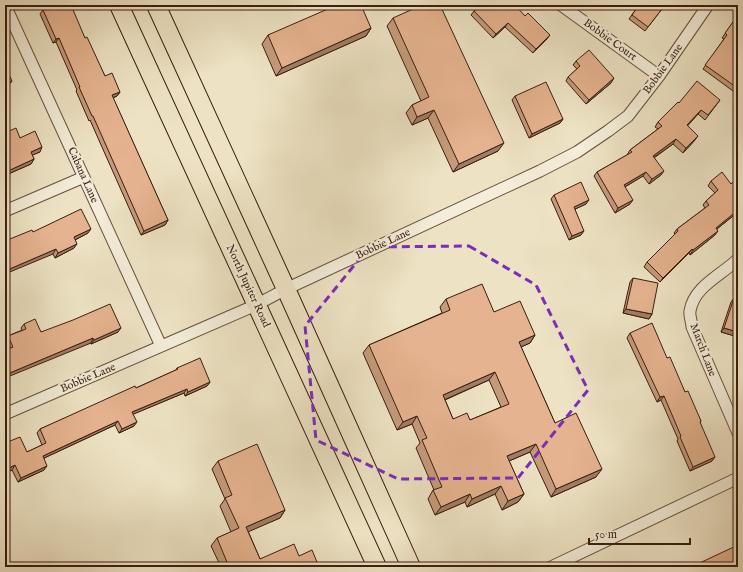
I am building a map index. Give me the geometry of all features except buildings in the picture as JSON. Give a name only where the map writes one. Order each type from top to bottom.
[{"type":"main road","name":"North Jupiter Road","points":[[119,5],[377,567]]},
{"type":"main road","points":[[156,5],[411,567]]},
{"type":"street","name":"Cabana Lane","points":[[5,5],[161,346]]},
{"type":"street","name":"Bobbie Court","points":[[561,5],[659,76]]},
{"type":"street","name":"Bobbie Lane","points":[[5,414],[256,306],[286,289],[540,171],[577,152],[628,116],[659,76],[708,5]]},
{"type":"street","points":[[5,211],[84,177]]},
{"type":"street","name":"March Lane","points":[[738,259],[702,288],[695,296],[690,312],[692,327],[738,433]]},
{"type":"street","points":[[552,567],[738,478]]},
{"type":"highlighted area","points":[[469,246],[536,285],[588,390],[518,478],[398,479],[316,440],[305,326],[369,247]]}]
